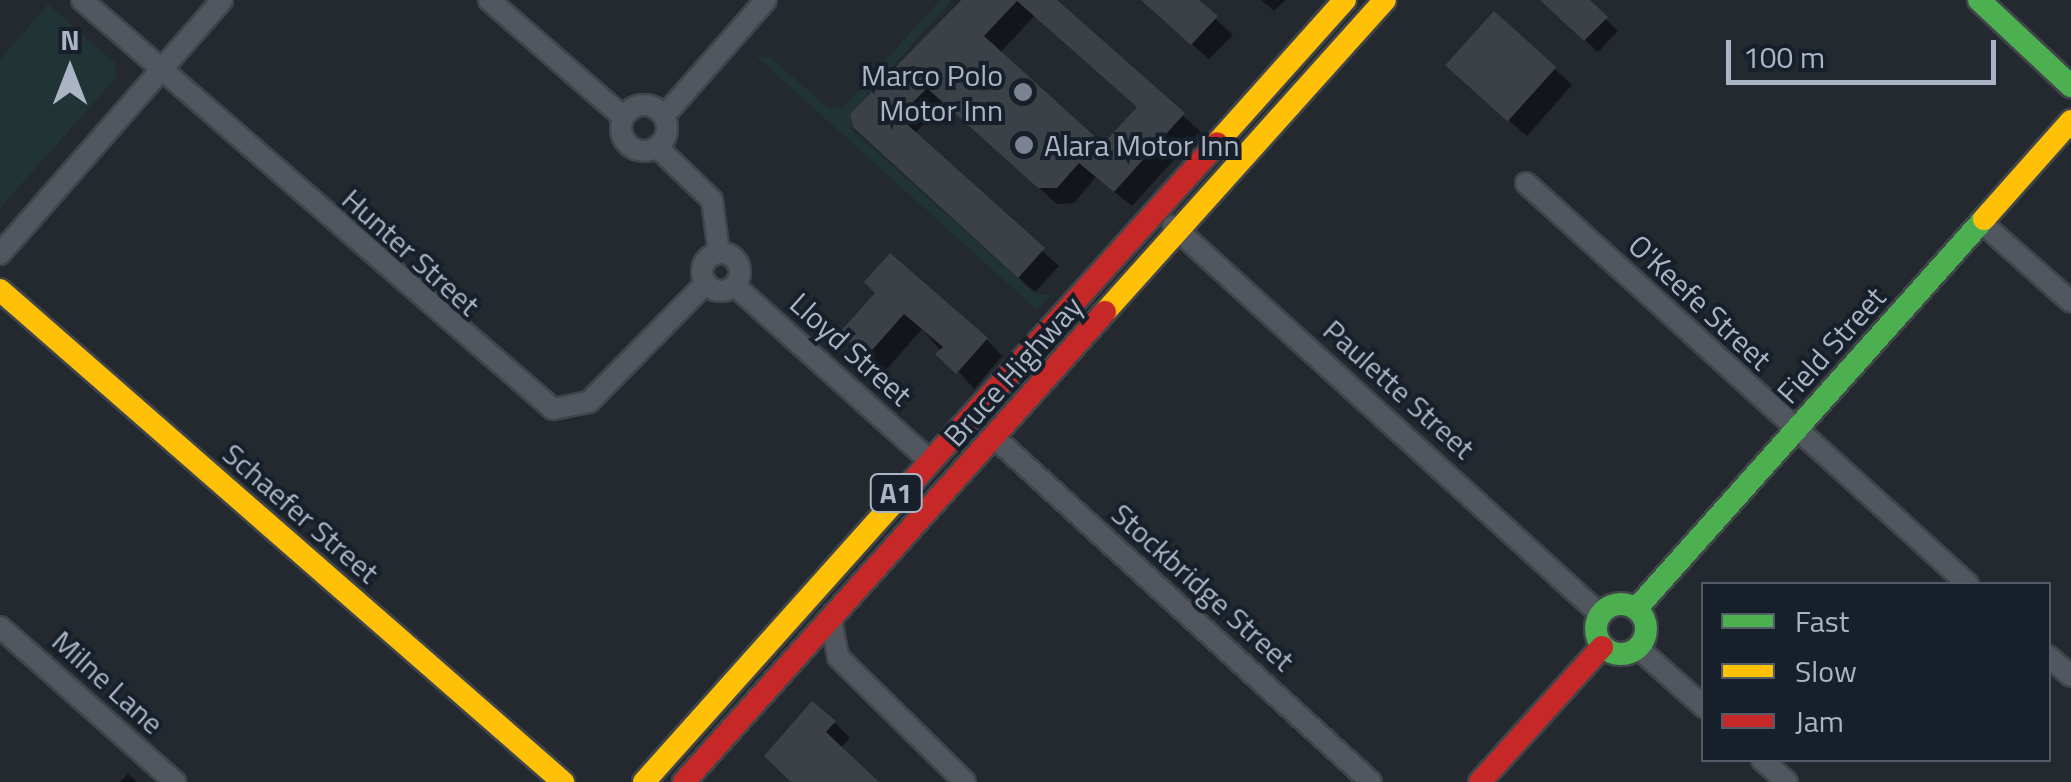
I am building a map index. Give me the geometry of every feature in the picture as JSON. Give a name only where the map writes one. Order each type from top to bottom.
[{"type":"main road","name":"Bruce Highway","points":[[644,782],[928,458],[1345,0]]},
{"type":"main road","name":"Bruce Highway","points":[[684,782],[1386,0]]},
{"type":"main road","points":[[1979,0],[2071,86]]},
{"type":"main road","name":"Field Street","points":[[1636,609],[2071,121]]},
{"type":"main road","name":"Schaefer Street","points":[[0,290],[563,782]]},
{"type":"main road","points":[[1480,782],[1602,647],[1600,614],[1620,604],[1636,609],[1646,630],[1638,648],[1602,647]]},
{"type":"street","name":"Hunter Street","points":[[82,0],[553,409],[589,402],[706,283]]},
{"type":"street","points":[[0,254],[222,0]]},
{"type":"street","points":[[489,0],[623,117],[628,146],[658,148],[712,200],[719,252],[740,266],[735,286],[706,283],[703,264],[719,252]]},
{"type":"street","points":[[658,148],[664,116],[766,0]]},
{"type":"street","points":[[623,117],[640,105],[664,116]]},
{"type":"street","name":"O'Keefe Street","points":[[1526,183],[1966,582]]},
{"type":"street","name":"Paulette Street","points":[[1156,211],[1600,614]]},
{"type":"street","points":[[1981,222],[2071,302]]},
{"type":"street","name":"Lloyd Street","points":[[735,286],[928,458]]},
{"type":"street","name":"Stockbridge Street","points":[[994,437],[1371,782]]},
{"type":"street","points":[[831,620],[832,648],[965,782]]},
{"type":"street","name":"Milne Lane","points":[[0,627],[175,782]]},
{"type":"street","points":[[1638,648],[1701,704]]},
{"type":"street","points":[[2051,659],[2071,676]]},
{"type":"street","points":[[793,662],[854,671]]},
{"type":"street","points":[[1764,762],[1787,782]]},
{"type":"shaded area","points":[[940,0],[952,0],[850,114],[851,129],[1036,295],[1052,294],[1036,309],[756,56],[770,57],[828,108],[843,107]]},
{"type":"shaded area","points":[[48,4],[115,63],[116,78],[0,208],[0,60]]},
{"type":"building","points":[[961,0],[1057,0],[1185,113],[1114,192],[1079,163],[1057,188],[1038,188],[927,88],[899,117],[1045,248],[1018,278],[853,127],[850,114]],"holes":[[[1017,1],[1137,107],[1103,144],[984,36]]]},
{"type":"building","points":[[1141,0],[1199,0],[1218,16],[1191,45]]},
{"type":"building","points":[[1540,0],[1590,0],[1608,17],[1584,41]]},
{"type":"building","points":[[1494,11],[1556,67],[1508,121],[1445,65]]},
{"type":"building","points":[[890,253],[988,338],[956,374],[935,354],[943,347],[904,314],[866,357],[839,333],[875,293],[864,282]]},
{"type":"building","points":[[812,701],[836,721],[826,732],[879,782],[791,782],[764,756]]},
{"type":"traffic: fast","points":[[1979,0],[2071,86]]},
{"type":"traffic: fast","points":[[1636,609],[1984,219]]},
{"type":"traffic: fast","points":[[1621,604],[1639,611],[1646,629],[1639,647],[1621,654],[1603,647],[1596,629],[1603,611],[1621,604]]},
{"type":"traffic: slow","points":[[1217,143],[1345,0]]},
{"type":"traffic: slow","points":[[1105,312],[1385,0]]},
{"type":"traffic: slow","points":[[1984,219],[2071,121]]},
{"type":"traffic: slow","points":[[0,290],[563,782]]},
{"type":"traffic: slow","points":[[644,782],[914,480]]},
{"type":"traffic: jam","points":[[914,480],[1217,143]]},
{"type":"traffic: jam","points":[[684,782],[1105,312]]},
{"type":"traffic: jam","points":[[1480,782],[1602,647]]},
{"type":"place","name":"Marco Polo Motor Inn","points":[[1023,92]]},
{"type":"place","name":"Alara Motor Inn","points":[[1024,145]]}]
